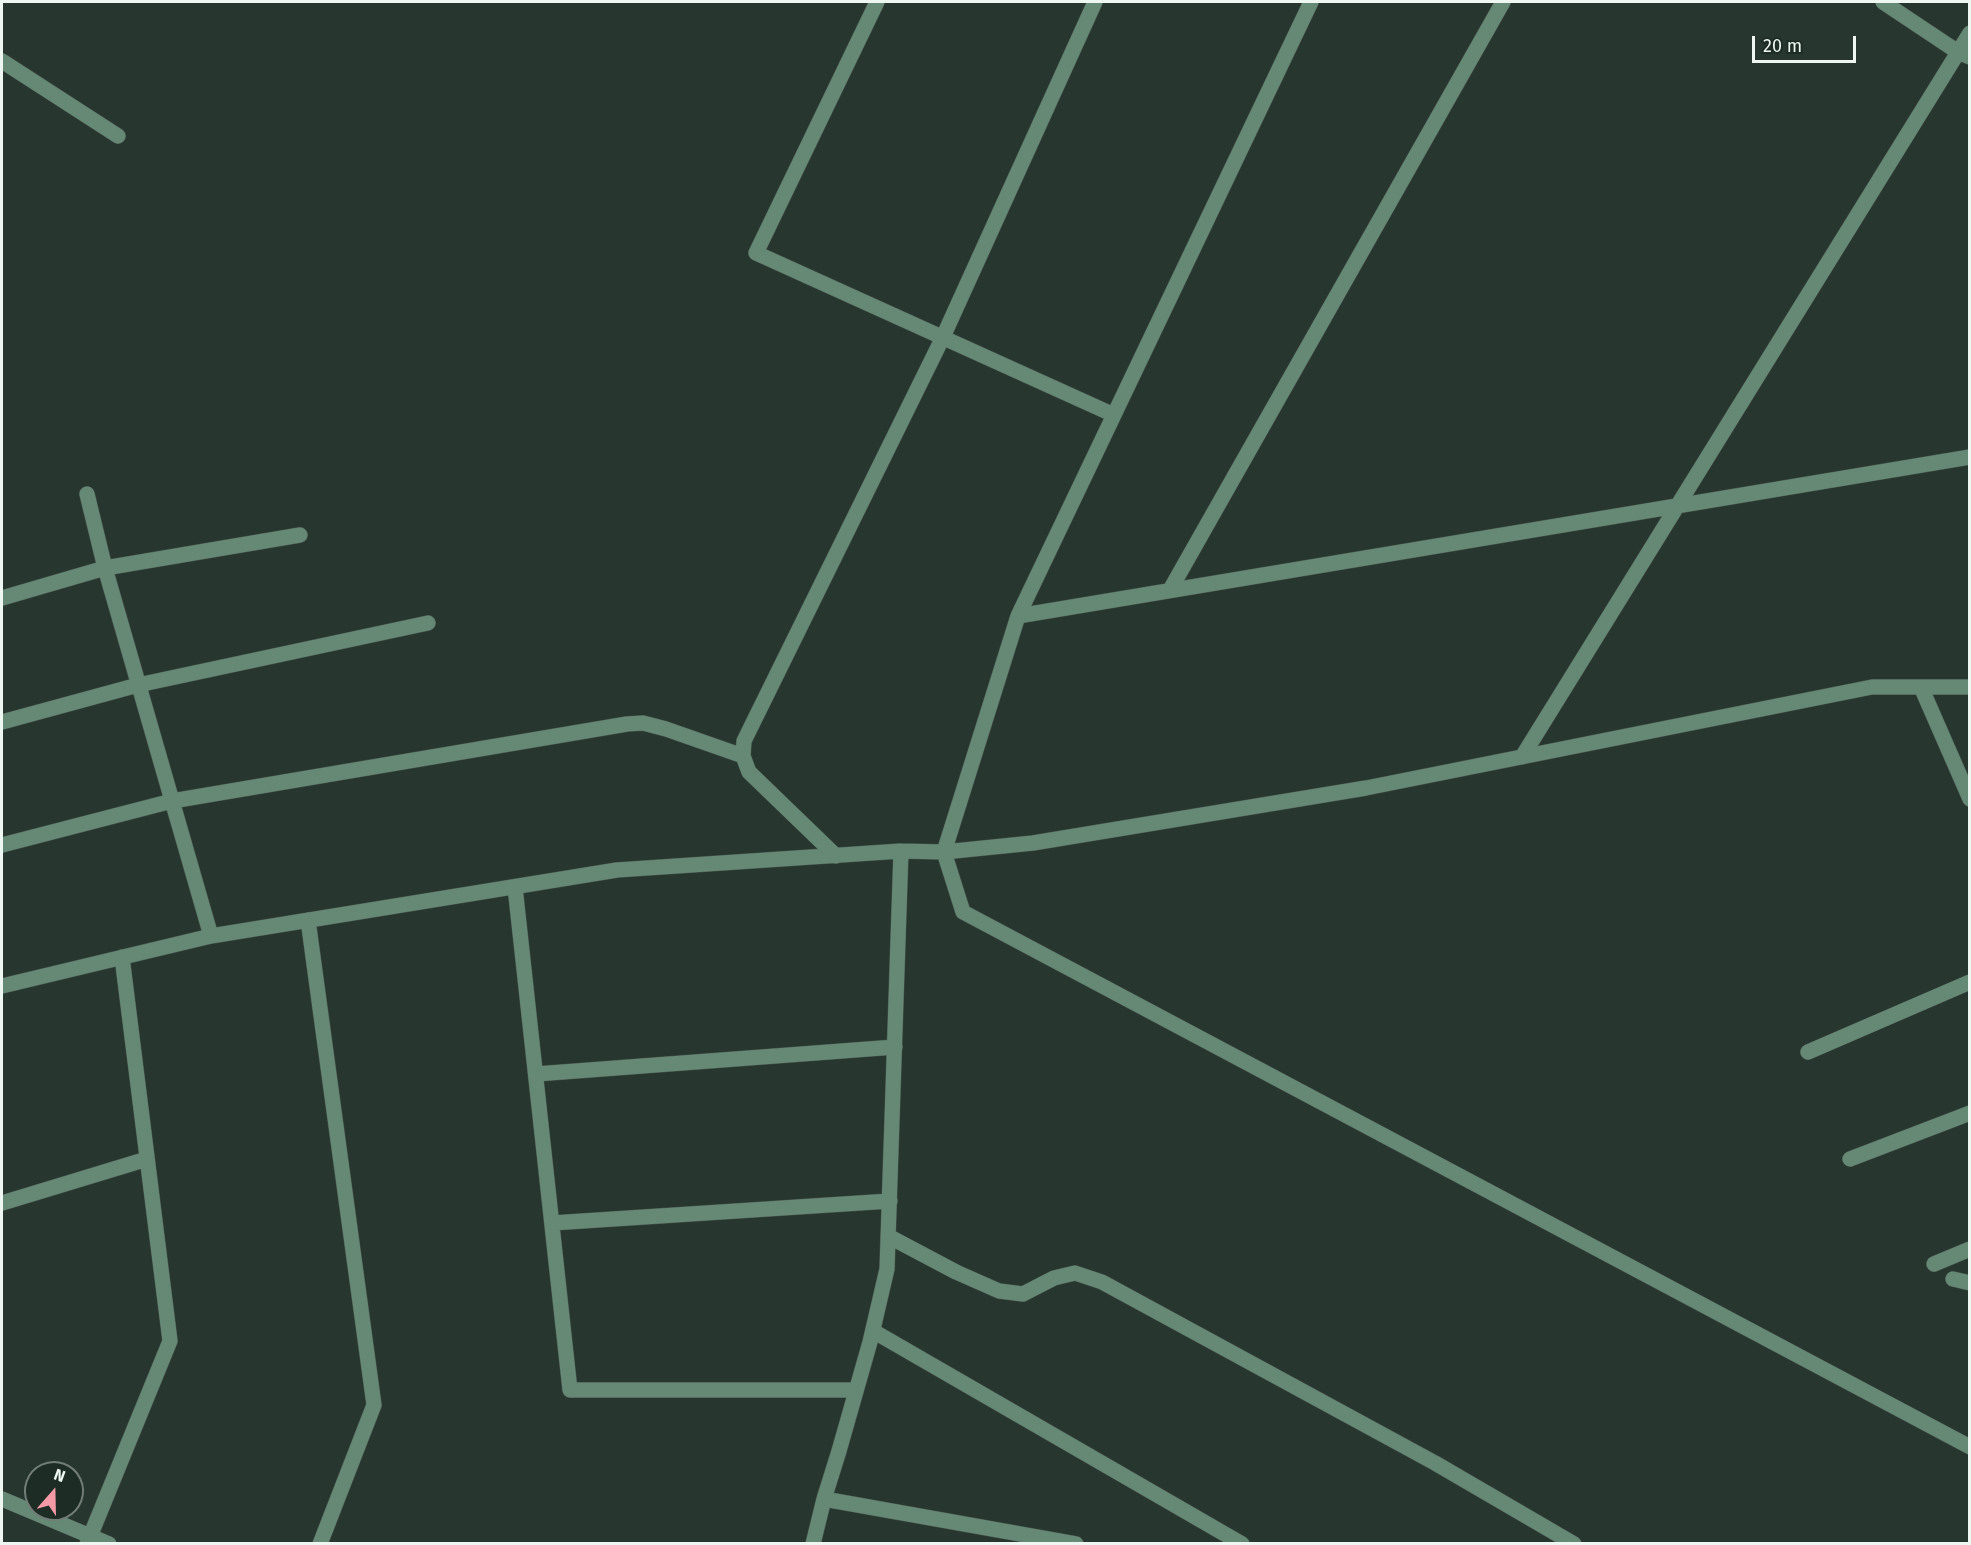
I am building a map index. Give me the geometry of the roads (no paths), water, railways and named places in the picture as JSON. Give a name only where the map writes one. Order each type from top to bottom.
[{"type":"street","points":[[877,2],[756,253],[1114,415]]},
{"type":"street","points":[[836,856],[749,772],[743,756],[744,741],[943,337],[1095,2]]},
{"type":"street","points":[[1311,2],[1018,616],[944,852],[963,912],[1970,1447]]},
{"type":"street","points":[[1170,590],[1503,2]]},
{"type":"street","points":[[1883,2],[1964,54]]},
{"type":"street","points":[[1522,757],[1678,504],[1964,54],[1970,33]]},
{"type":"street","points":[[2,61],[118,136]]},
{"type":"street","points":[[1018,616],[1970,457]]},
{"type":"street","points":[[87,494],[105,568],[211,936]]},
{"type":"street","points":[[2,598],[105,568],[300,535]]},
{"type":"street","points":[[2,722],[138,685],[428,622]]},
{"type":"street","points":[[2,986],[211,936],[617,870],[901,851],[944,852],[1033,843],[1355,790],[1872,687],[1970,687]]},
{"type":"street","points":[[1921,687],[1970,799]]},
{"type":"street","points":[[2,845],[172,801],[643,723],[743,756]]},
{"type":"street","points":[[813,1544],[873,1331],[887,1269],[901,851]]},
{"type":"street","points":[[515,887],[570,1390],[855,1390]]},
{"type":"street","points":[[308,920],[374,1405],[320,1544]]},
{"type":"street","points":[[88,1540],[170,1341],[122,957]]},
{"type":"street","points":[[1808,1052],[1970,982]]},
{"type":"street","points":[[536,1074],[895,1047]]},
{"type":"street","points":[[1850,1158],[1970,1113]]},
{"type":"street","points":[[2,1203],[147,1159]]},
{"type":"street","points":[[552,1223],[890,1201]]},
{"type":"street","points":[[888,1236],[956,1272],[999,1291],[1023,1294],[1054,1278],[1075,1273],[1102,1282],[1435,1463],[1574,1544]]},
{"type":"street","points":[[1934,1264],[1970,1249]]},
{"type":"street","points":[[1953,1279],[1970,1283]]},
{"type":"street","points":[[873,1331],[1242,1544]]},
{"type":"street","points":[[2,1499],[88,1540],[109,1544]]},
{"type":"street","points":[[824,1499],[1076,1544]]}]
